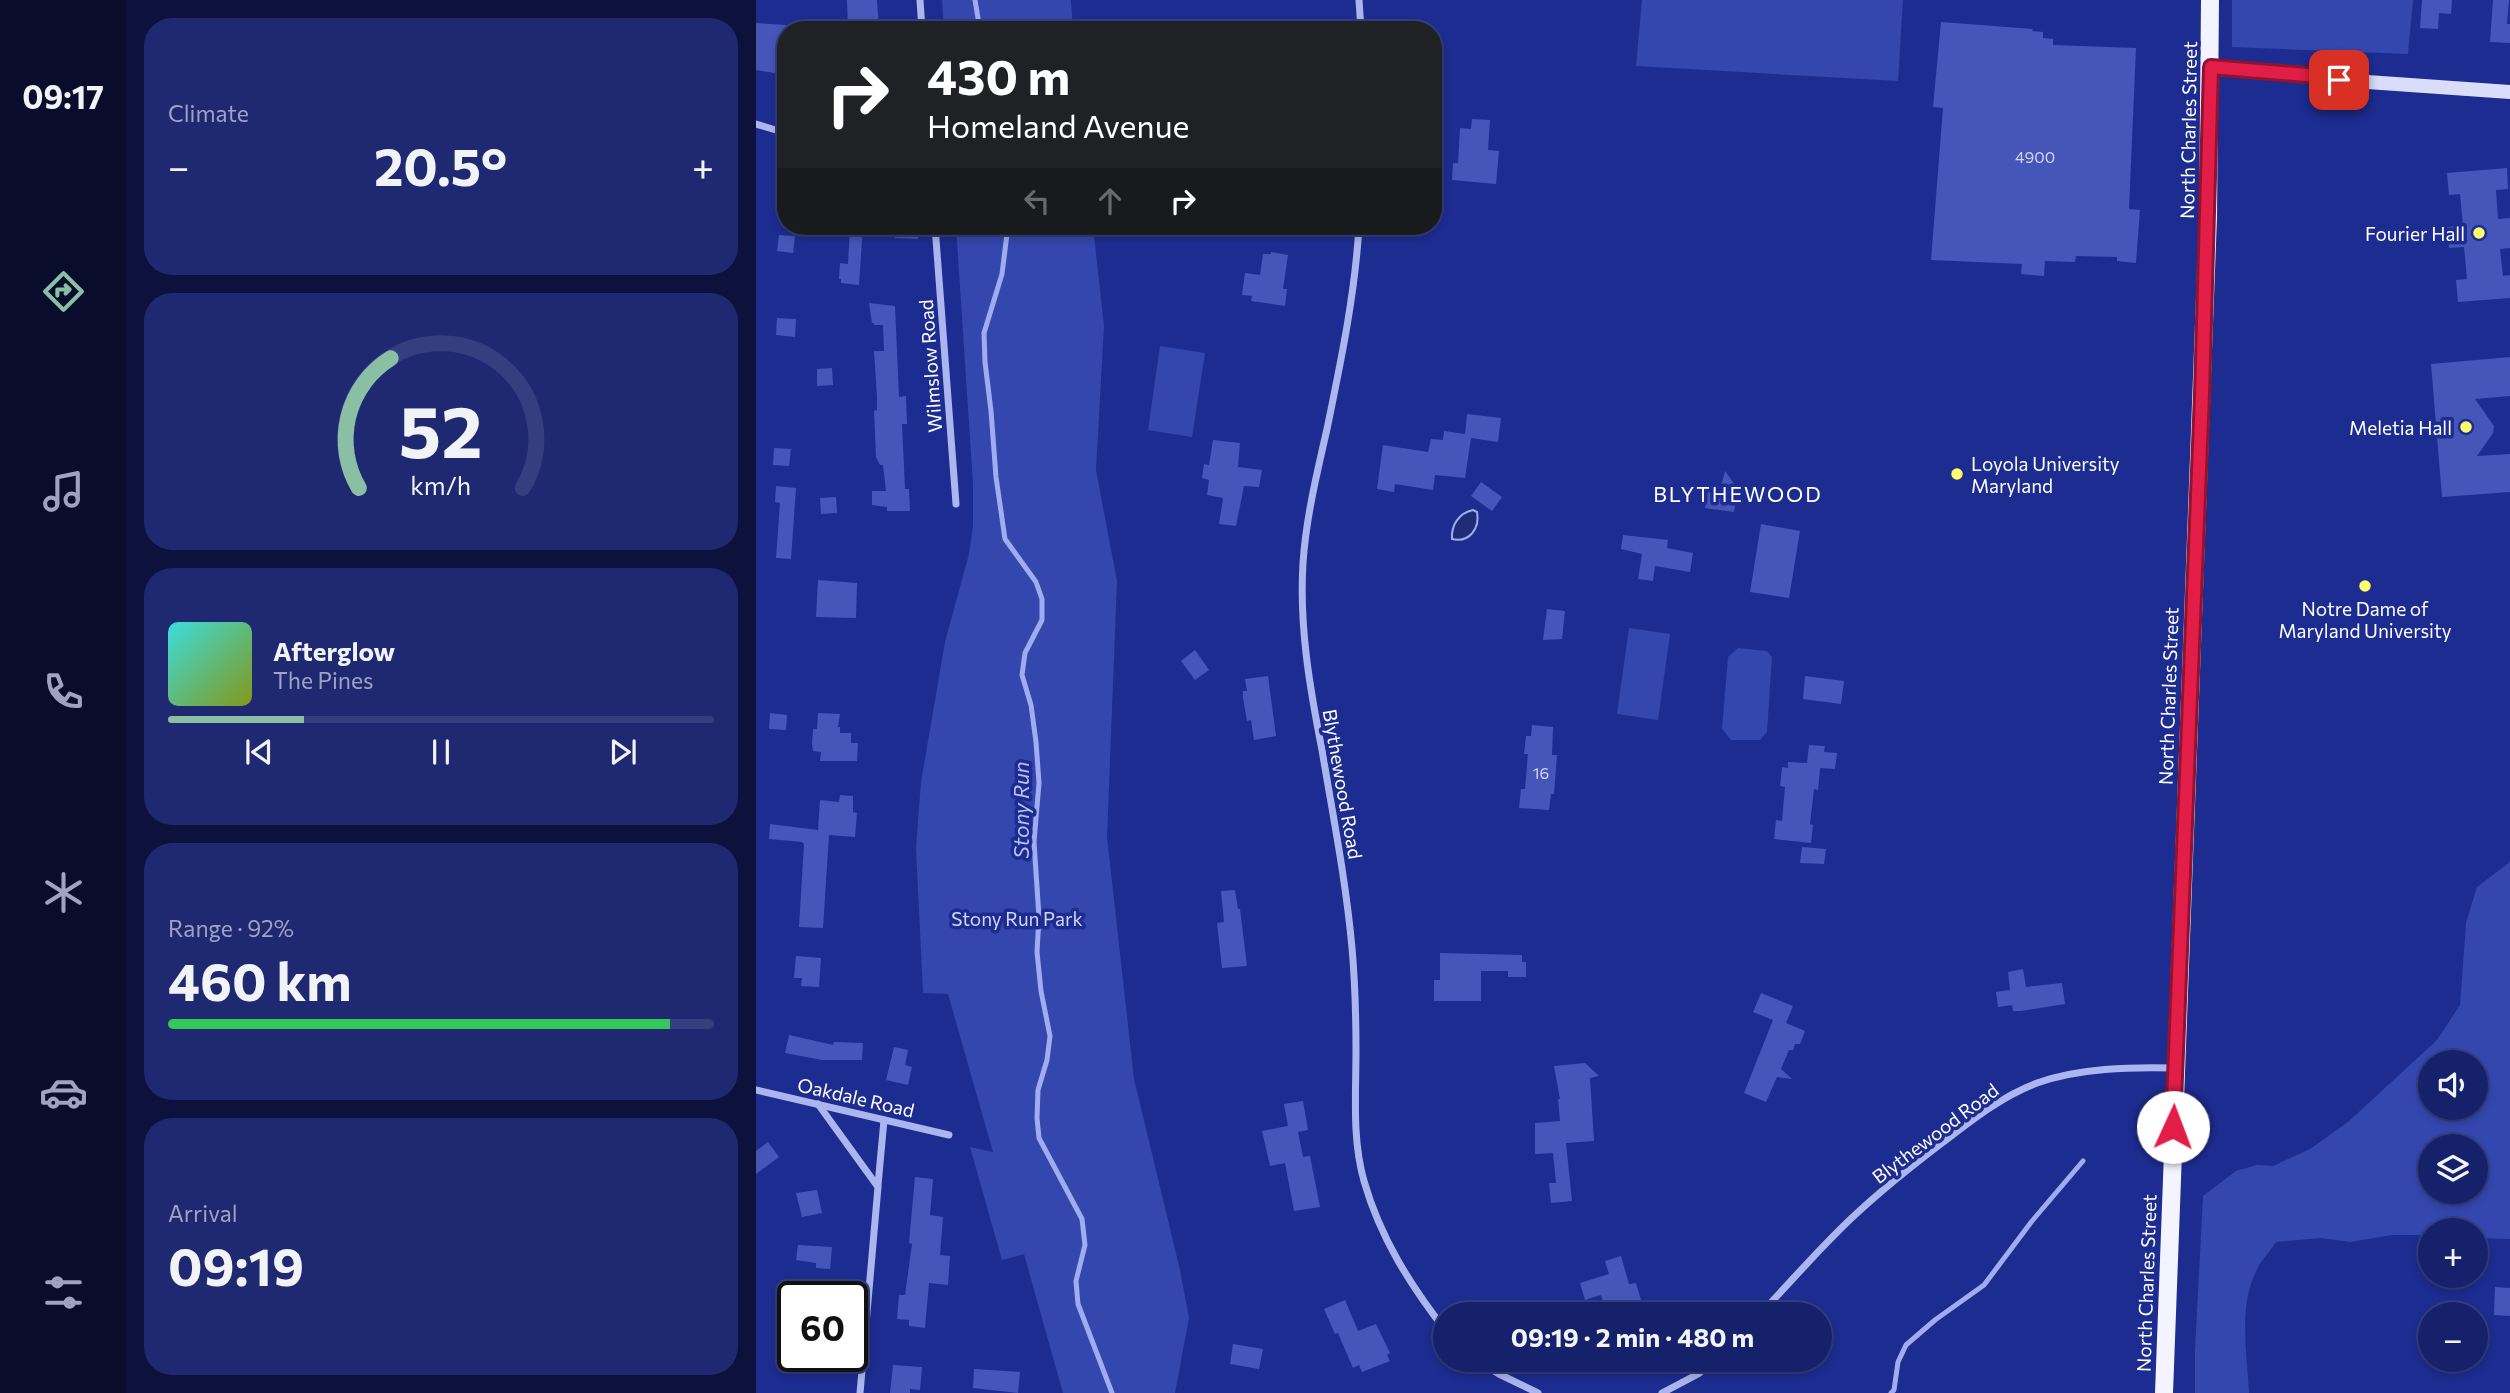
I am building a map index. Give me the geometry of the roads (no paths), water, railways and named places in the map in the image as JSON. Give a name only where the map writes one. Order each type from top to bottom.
[{"type":"main road","name":"North Charles Street","points":[[2164,1393],[2202,380],[2211,67],[2210,0]]},
{"type":"street","points":[[920,0],[921,21]]},
{"type":"street","points":[[1359,0],[1360,21]]},
{"type":"street","points":[[2211,67],[2339,80],[2510,92]]},
{"type":"street","points":[[756,124],[777,130]]},
{"type":"street","name":"Wilmslow Road","points":[[936,235],[956,504]]},
{"type":"street","name":"Blythewood Road","points":[[1358,235],[1348,326],[1305,541],[1303,623],[1310,685],[1341,856],[1350,935],[1359,1157],[1373,1206],[1392,1252],[1433,1313]]},
{"type":"street","name":"Blythewood Road","points":[[1771,1302],[1840,1229],[1886,1187],[1959,1129],[2007,1098],[2037,1083],[2064,1076],[2130,1069],[2175,1068]]},
{"type":"street","name":"Oakdale Road","points":[[756,1090],[949,1135]]},
{"type":"street","points":[[818,1104],[878,1187]]},
{"type":"street","points":[[860,1393],[884,1120]]},
{"type":"street","points":[[1496,1372],[1538,1393]]},
{"type":"street","points":[[1662,1393],[1701,1372]]},
{"type":"waterway","name":"Stony Run","points":[[975,0],[978,21]]},
{"type":"waterway","name":"Stony Run","points":[[1007,235],[1002,274],[984,333],[996,477],[1005,539],[1036,582],[1042,599],[1042,620],[1025,653],[1022,675],[1031,705],[1036,742],[1039,783],[1034,842],[1039,917],[1037,952],[1050,1036],[1047,1060],[1038,1090],[1037,1118],[1039,1138],[1082,1219],[1085,1245],[1076,1281],[1078,1304],[1112,1393]]},
{"type":"waterway","points":[[1891,1393],[1894,1390],[1898,1362],[1906,1345],[1935,1320],[1984,1285],[2032,1221],[2083,1161]]},
{"type":"place","name":"Fourier Hall","points":[[2479,233]]},
{"type":"place","name":"Meletia Hall","points":[[2466,427]]},
{"type":"place","name":"Loyola University Maryland","points":[[1957,474]]},
{"type":"place","name":"Notre Dame of Maryland University","points":[[2365,586]]},
{"type":"district","name":"BLYTHEWOOD","points":[[1738,493]]},
{"type":"park label","name":"Stony Run Park","points":[[1017,918]]}]
